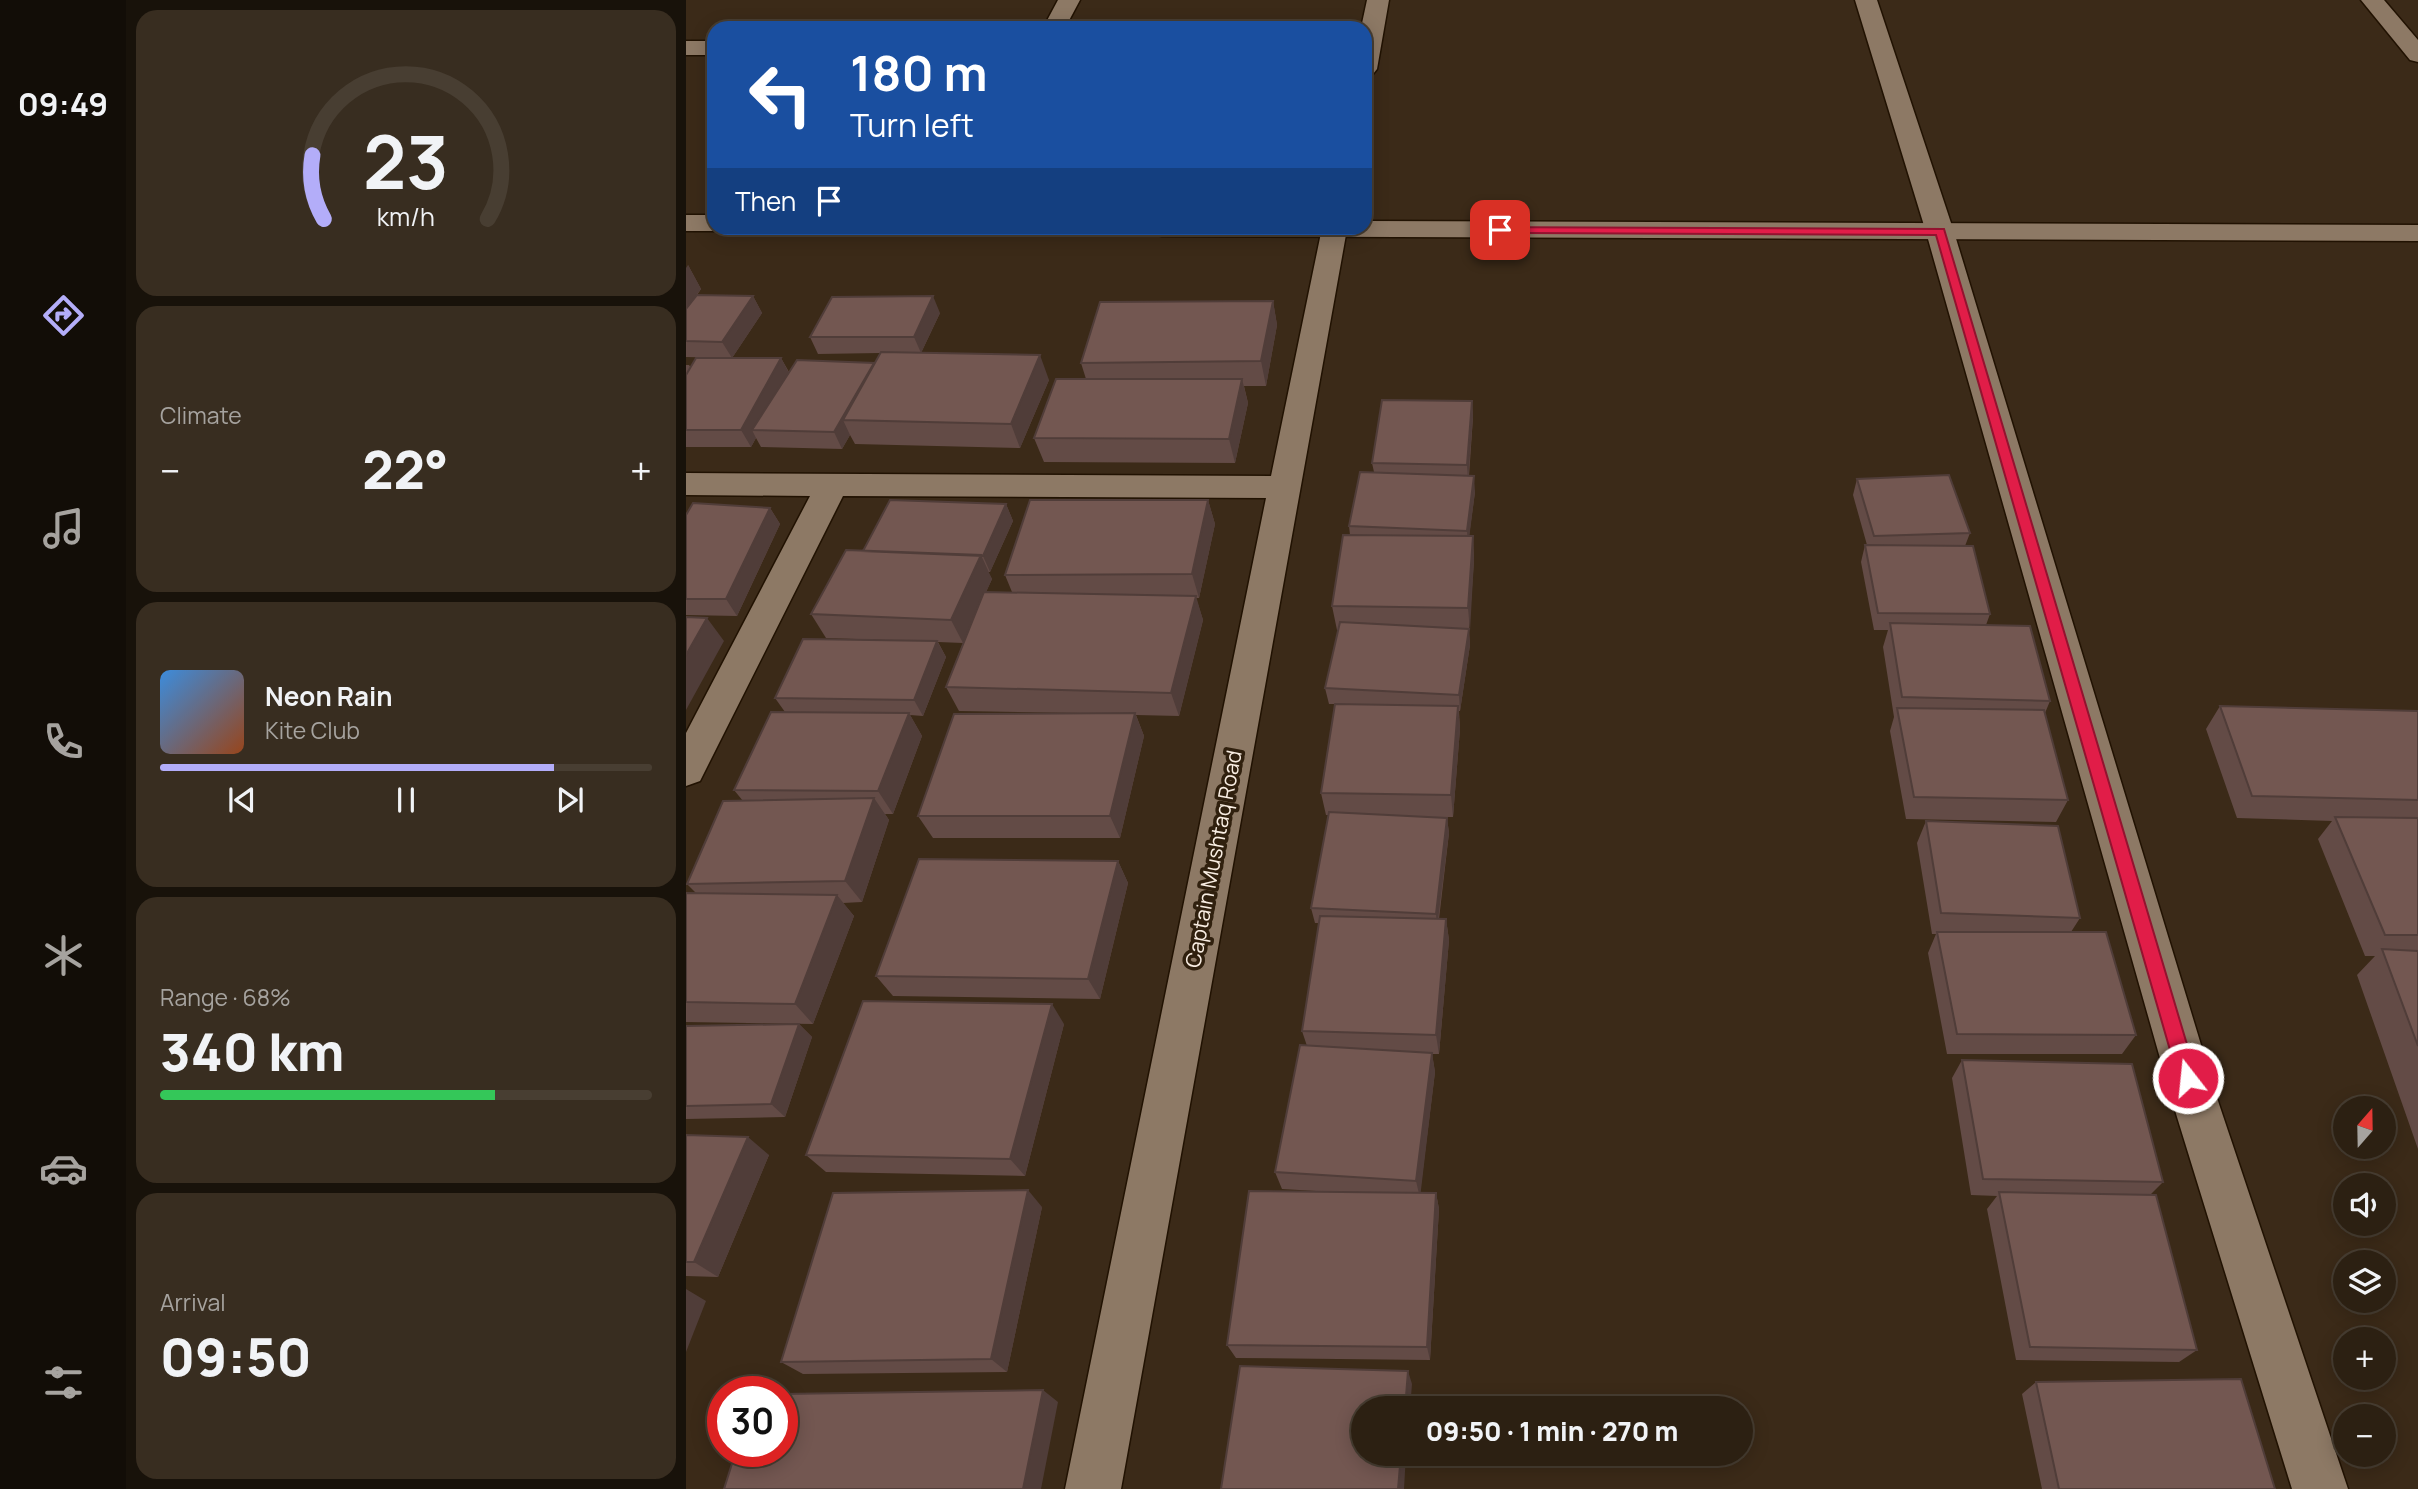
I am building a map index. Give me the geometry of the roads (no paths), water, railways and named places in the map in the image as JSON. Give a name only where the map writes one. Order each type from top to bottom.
[{"type":"street","points":[[1058,21],[1069,0]]},
{"type":"street","points":[[1372,32],[1378,0]]},
{"type":"street","points":[[1866,0],[1940,232],[2196,1104],[2320,1489]]},
{"type":"street","points":[[2372,0],[2418,55]]},
{"type":"street","points":[[686,48],[707,48]]},
{"type":"street","points":[[686,223],[707,223]]},
{"type":"street","points":[[1372,228],[2418,233]]},
{"type":"street","name":"Captain Mushtaq Road","points":[[1093,1489],[1333,235]]},
{"type":"street","points":[[686,485],[833,483],[1285,487]]},
{"type":"street","points":[[686,769],[833,483]]}]
